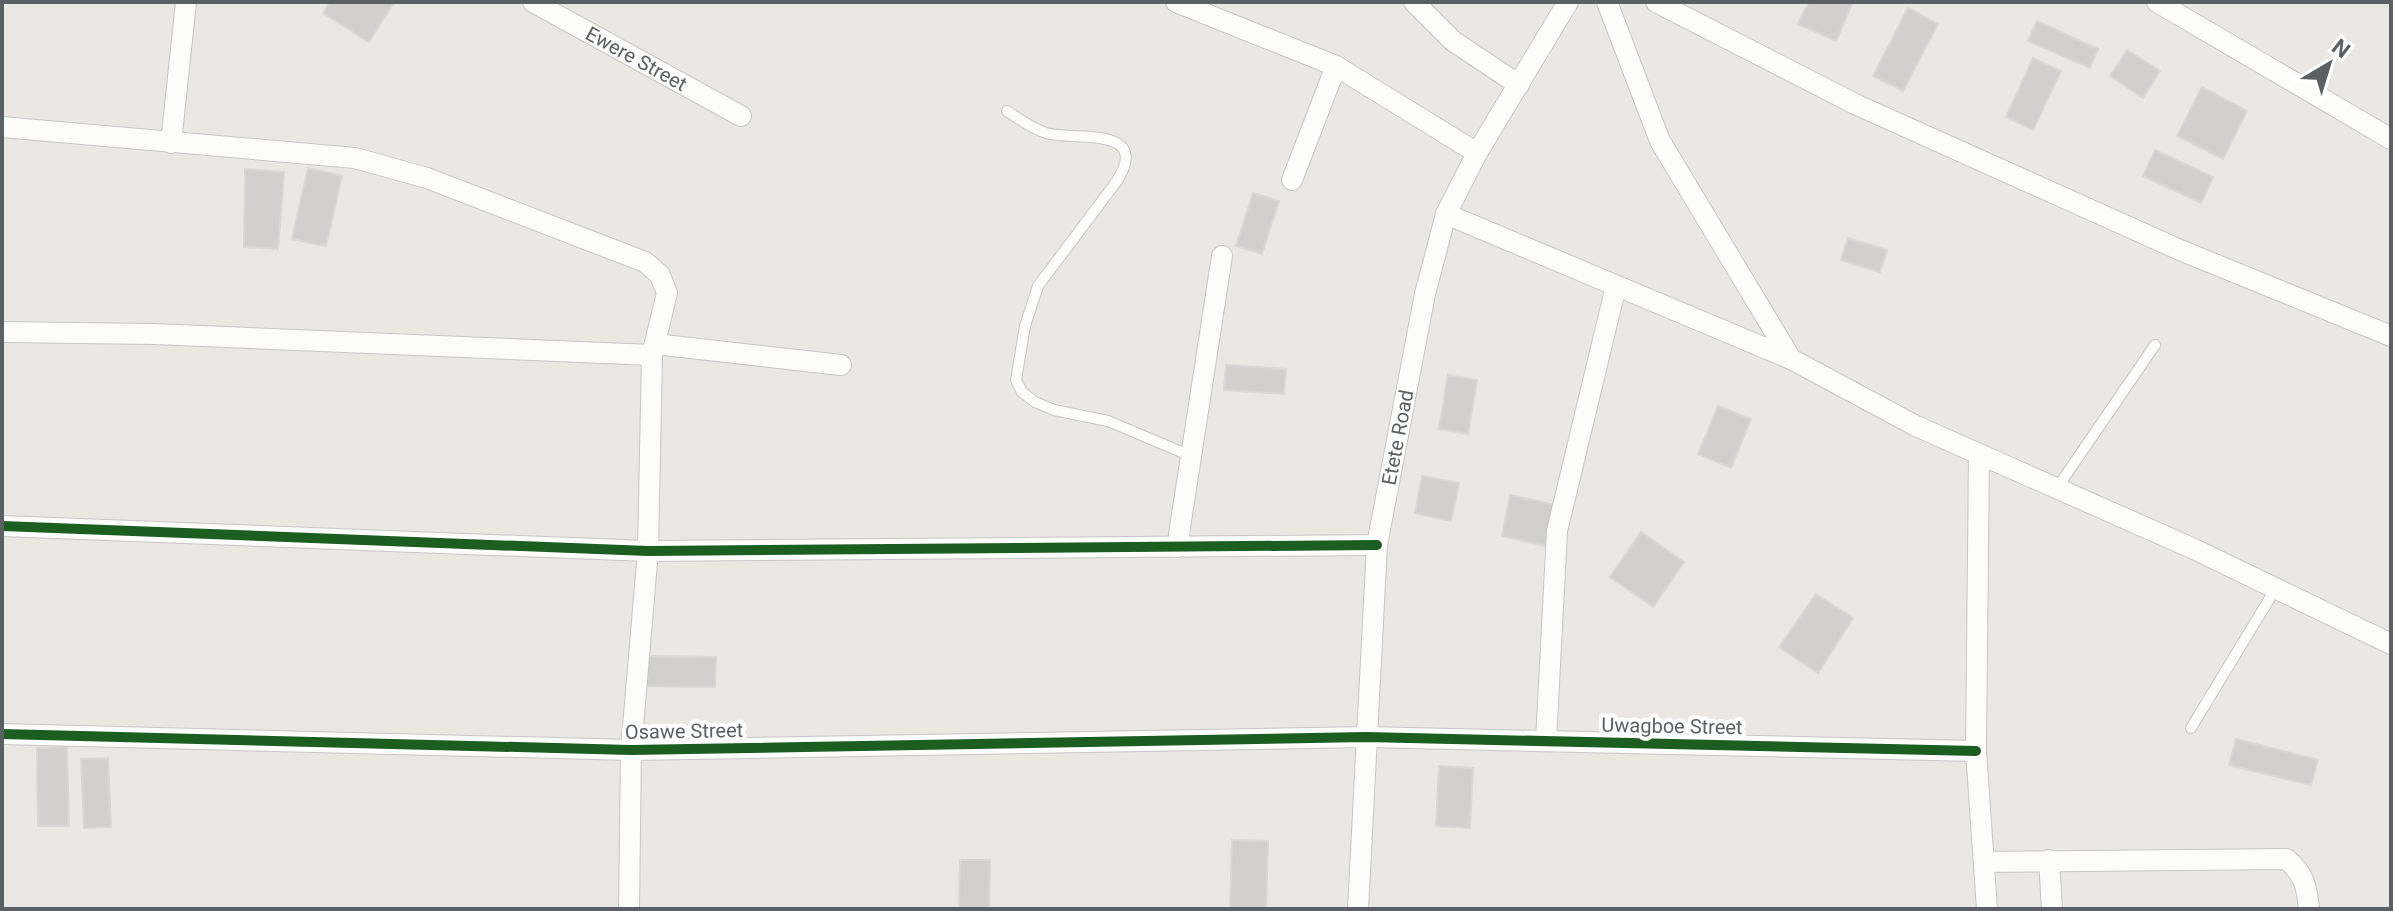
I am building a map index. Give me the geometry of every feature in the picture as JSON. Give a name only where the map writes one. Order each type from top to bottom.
[{"type":"street","points":[[171,143],[186,2]]},
{"type":"street","name":"Ewere Street","points":[[533,2],[741,116]]},
{"type":"street","points":[[1176,2],[1336,66],[1477,153]]},
{"type":"street","points":[[1414,2],[1453,41],[1519,85]]},
{"type":"street","name":"Etete Road","points":[[1358,909],[1377,545],[1425,294],[1446,214],[1477,153],[1568,2]]},
{"type":"street","points":[[1607,2],[1660,141],[1791,359]]},
{"type":"street","points":[[1656,2],[1855,104],[2180,250],[2391,336]]},
{"type":"street","points":[[2157,2],[2391,139]]},
{"type":"street","points":[[1292,180],[1336,66]]},
{"type":"street","points":[[2,127],[355,158],[427,178],[645,262],[660,275],[667,293],[654,350],[648,551],[631,750],[629,909]]},
{"type":"street","points":[[1446,214],[1791,359],[1916,426],[2276,588],[2391,644]]},
{"type":"street","points":[[1177,547],[1222,256]]},
{"type":"street","points":[[1546,741],[1557,531],[1616,286]]},
{"type":"street","points":[[2,332],[654,350],[841,365]]},
{"type":"street","points":[[1979,454],[1976,751],[1987,909]]},
{"type":"street","points":[[2,526],[648,551],[1377,545]]},
{"type":"street","name":"Osawe Street","points":[[2,734],[631,750],[1366,737]]},
{"type":"street","name":"Uwagboe Street","points":[[1366,737],[1976,751]]},
{"type":"street","points":[[1984,862],[2286,859],[2299,869],[2307,889],[2309,909]]},
{"type":"street","points":[[2049,860],[2052,909]]},
{"type":"lane","points":[[1007,111],[1049,134],[1100,135],[1126,154],[1126,166],[1117,181],[1038,286],[1025,326],[1016,380],[1022,392],[1054,410],[1108,421],[1191,456]]},
{"type":"lane","points":[[2057,488],[2155,345]]},
{"type":"lane","points":[[2191,728],[2276,588]]},
{"type":"building","points":[[330,2],[394,2],[369,42],[323,13]]},
{"type":"building","points":[[1809,2],[1853,2],[1836,41],[1798,24]]},
{"type":"building","points":[[1908,8],[1938,24],[1903,91],[1873,76]]},
{"type":"building","points":[[2037,21],[2098,49],[2090,68],[2028,41]]},
{"type":"building","points":[[2127,50],[2160,71],[2143,98],[2110,76]]},
{"type":"building","points":[[2033,58],[2061,71],[2033,130],[2006,117]]},
{"type":"building","points":[[2202,87],[2247,111],[2223,159],[2177,136]]},
{"type":"building","points":[[2155,150],[2213,177],[2201,203],[2143,176]]},
{"type":"building","points":[[308,168],[342,176],[326,246],[292,239]]},
{"type":"building","points":[[245,169],[284,172],[278,249],[244,247]]},
{"type":"building","points":[[1253,193],[1279,201],[1262,254],[1236,246]]},
{"type":"building","points":[[1848,238],[1887,250],[1880,272],[1841,260]]},
{"type":"building","points":[[1226,365],[1286,369],[1284,394],[1224,390]]},
{"type":"building","points":[[1448,375],[1477,380],[1468,434],[1439,429]]},
{"type":"building","points":[[1718,406],[1751,419],[1731,468],[1698,454]]},
{"type":"building","points":[[1422,476],[1459,483],[1451,521],[1415,513]]},
{"type":"building","points":[[1510,495],[1555,505],[1546,546],[1502,536]]},
{"type":"building","points":[[1641,532],[1684,562],[1653,607],[1610,577]]},
{"type":"building","points":[[1816,594],[1853,618],[1818,673],[1779,647]]},
{"type":"building","points":[[641,656],[716,657],[715,687],[641,686]]},
{"type":"building","points":[[2236,739],[2318,760],[2311,785],[2229,765]]},
{"type":"building","points":[[67,747],[69,826],[38,826],[37,748]]},
{"type":"building","points":[[108,758],[111,827],[84,828],[81,759]]},
{"type":"building","points":[[1439,766],[1473,768],[1470,828],[1436,826]]},
{"type":"building","points":[[1232,840],[1268,841],[1266,909],[1230,909]]},
{"type":"building","points":[[960,860],[990,860],[989,909],[959,909]]},
{"type":"cycle path","points":[[2,526],[648,551],[1377,545]]},
{"type":"cycle path","points":[[2,734],[631,750],[1366,737],[1976,751]]}]
